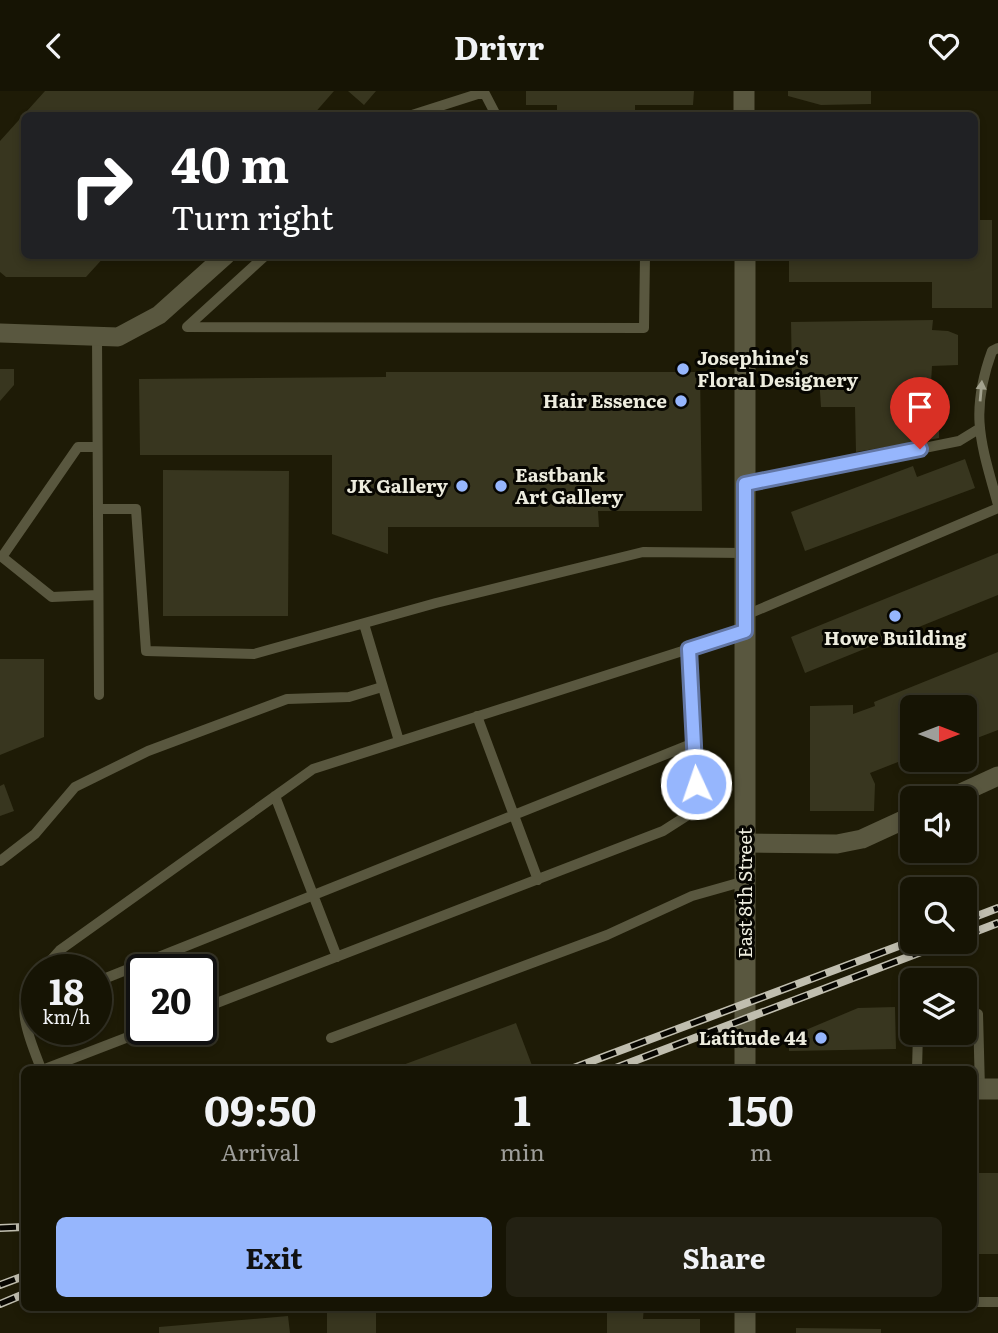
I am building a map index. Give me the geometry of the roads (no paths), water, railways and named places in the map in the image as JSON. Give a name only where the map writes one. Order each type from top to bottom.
[{"type":"main road","points":[[744,91],[744,112]]},
{"type":"main road","name":"East 8th Street","points":[[745,259],[745,1066]]},
{"type":"main road","points":[[745,1311],[745,1333]]},
{"type":"street","points":[[0,333],[118,337],[159,315],[222,259]]},
{"type":"street","points":[[976,786],[998,776]]},
{"type":"street","points":[[745,843],[837,843],[862,839],[900,822]]},
{"type":"lane","points":[[421,112],[484,92],[494,112]]},
{"type":"lane","points":[[262,259],[187,327],[644,328],[645,259]]},
{"type":"lane","points":[[97,336],[99,695]]},
{"type":"lane","points":[[56,954],[313,769],[689,649],[998,507],[977,430],[982,378],[992,351],[998,348]]},
{"type":"lane","points":[[745,484],[959,441],[977,430]]},
{"type":"lane","points":[[97,447],[78,447],[1,559],[52,597],[98,595]]},
{"type":"lane","points":[[98,509],[136,509],[146,651],[254,654],[436,603],[643,552],[745,553]]},
{"type":"lane","points":[[364,624],[399,741]]},
{"type":"lane","points":[[217,1003],[663,831],[688,815],[696,784],[689,649]]},
{"type":"lane","points":[[0,861],[35,834],[75,787],[148,751],[287,699],[349,697],[382,687]]},
{"type":"lane","points":[[477,716],[538,880]]},
{"type":"lane","points":[[112,976],[694,743]]},
{"type":"lane","points":[[275,796],[337,957]]},
{"type":"lane","points":[[331,1038],[607,935],[692,896],[745,881]]},
{"type":"lane","points":[[977,1014],[984,1089]]},
{"type":"lane","points":[[51,1066],[126,1038]]},
{"type":"lane","points":[[33,1045],[42,1066]]},
{"type":"lane","points":[[917,1066],[918,1045]]},
{"type":"lane","points":[[977,1302],[998,1302]]},
{"type":"railway","points":[[977,916],[998,908]]},
{"type":"railway","points":[[977,931],[998,923]]},
{"type":"railway","points":[[579,1066],[900,946]]},
{"type":"railway","points":[[621,1066],[916,954]]},
{"type":"railway","points":[[0,1228],[21,1227]]},
{"type":"railway","points":[[0,1285],[21,1277]]},
{"type":"railway","points":[[0,1304],[21,1295]]},
{"type":"place","name":"Josephine's Floral Designery","points":[[683,369]]},
{"type":"place","name":"Hair Essence","points":[[681,401]]},
{"type":"place","name":"JK Gallery","points":[[462,486]]},
{"type":"place","name":"Eastbank Art Gallery","points":[[501,486]]},
{"type":"place","name":"Howe Building","points":[[895,616]]},
{"type":"place","name":"Latitude 44","points":[[821,1038]]}]
